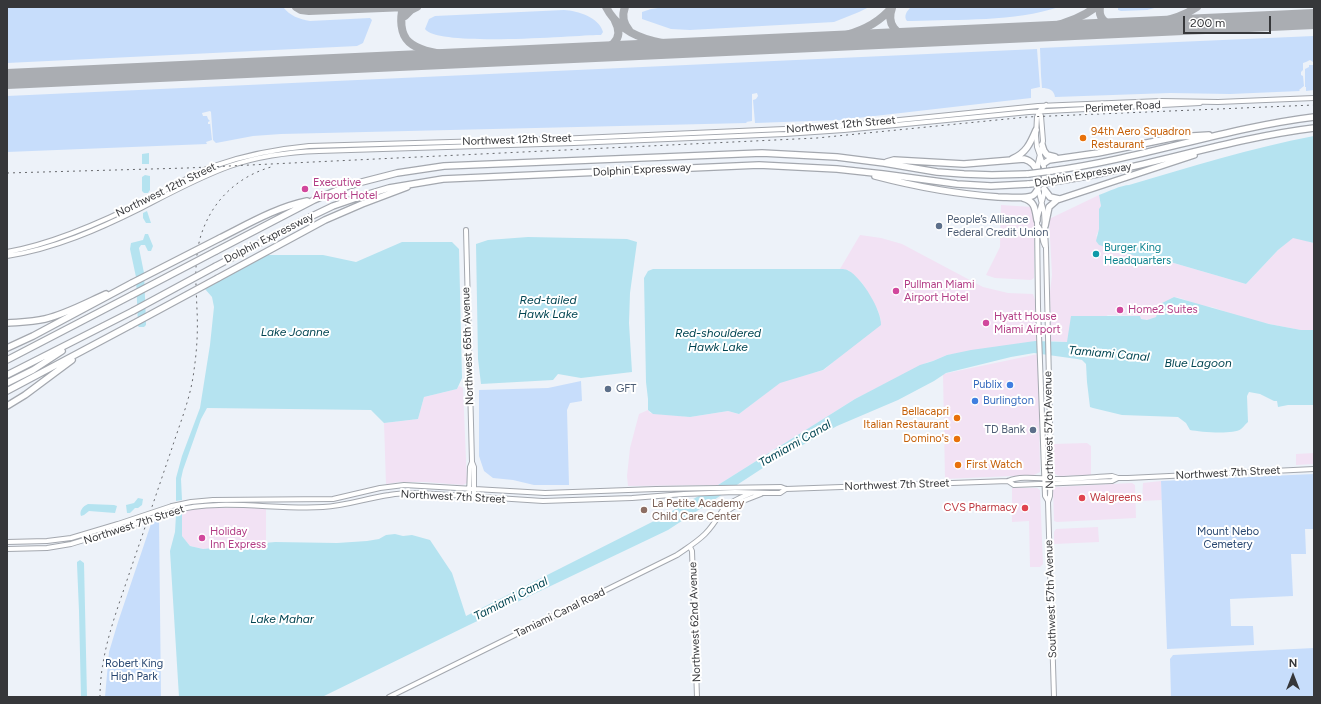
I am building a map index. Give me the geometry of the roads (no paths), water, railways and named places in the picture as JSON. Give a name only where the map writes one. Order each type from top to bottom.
[{"type":"highway","name":"Dolphin Expressway","points":[[7,360],[314,200],[358,183],[413,170],[444,166],[762,153],[825,156],[884,163],[937,172],[992,175],[1028,174],[1088,165],[1275,123],[1314,117]]},
{"type":"highway","name":"Dolphin Expressway","points":[[7,375],[133,311],[308,218],[334,206],[379,191],[422,182],[468,178],[738,165],[796,166],[858,171],[957,184],[991,186],[1028,184],[1051,182],[1090,175],[1280,133],[1314,128]]},
{"type":"highway","points":[[1008,161],[1026,150],[1039,130]]},
{"type":"highway","points":[[1043,164],[1049,160],[1098,153],[1176,137],[1229,133]]},
{"type":"highway","points":[[1042,145],[1047,155],[1061,159]]},
{"type":"highway","points":[[1045,226],[1049,207],[1053,202],[1059,199],[1161,167],[1218,147]]},
{"type":"highway","points":[[884,163],[894,160],[964,164],[1028,160],[1034,164],[1038,173]]},
{"type":"highway","points":[[858,171],[908,185],[937,191],[1029,200],[1033,204],[1038,223]]},
{"type":"highway","points":[[7,391],[329,218],[422,182]]},
{"type":"highway","points":[[1018,198],[1032,196],[1041,189],[1050,197],[1059,199]]},
{"type":"highway","points":[[7,348],[269,214],[298,203],[314,200]]},
{"type":"highway","points":[[7,323],[33,321],[52,317],[132,283]]},
{"type":"highway","points":[[8,383],[33,370],[92,332]]},
{"type":"highway","points":[[7,406],[88,347]]},
{"type":"main road","name":"Perimeter Road","points":[[1046,105],[1161,101],[1208,102],[1314,98]]},
{"type":"main road","name":"Perimeter Road","points":[[1039,111],[1195,104],[1208,102]]},
{"type":"main road","name":"Northwest 12th Street","points":[[7,252],[48,242],[107,218],[213,166],[284,148],[830,128],[1046,105]]},
{"type":"main road","points":[[1000,109],[1029,109],[1039,111],[1046,105]]},
{"type":"main road","name":"Northwest 12th Street","points":[[7,256],[38,250],[80,235],[141,208],[206,176],[231,166],[284,153],[786,134],[844,130],[1039,111]]},
{"type":"main road","name":"Northwest 57th Avenue","points":[[1039,111],[1036,119],[1042,145]]},
{"type":"main road","name":"Northwest 57th Avenue","points":[[1039,111],[1041,114],[1036,144],[1043,164],[1041,203],[1038,223],[1038,311],[1041,354],[1044,478],[1045,496],[1048,502]]},
{"type":"main road","points":[[1029,112],[1036,119]]},
{"type":"main road","points":[[1040,154],[1042,145]]},
{"type":"main road","name":"Northwest 57th Avenue","points":[[1040,154],[1038,173],[1041,189]]},
{"type":"main road","name":"Northwest 57th Avenue","points":[[1041,203],[1044,212],[1046,248],[1050,478],[1050,496],[1048,502]]},
{"type":"main road","points":[[1038,223],[1042,231],[1043,242],[1046,248]]},
{"type":"main road","name":"Northwest 65th Avenue","points":[[466,230],[472,462],[470,467],[474,497]]},
{"type":"main road","points":[[1041,383],[1044,393],[1048,397]]},
{"type":"main road","points":[[1042,399],[1046,403],[1049,411]]},
{"type":"main road","name":"Northwest 7th Street","points":[[1008,482],[1014,478],[1112,476],[1118,478],[1314,469]]},
{"type":"main road","name":"Northwest 7th Street","points":[[7,550],[57,546],[78,542],[119,526],[191,502],[213,500],[333,499],[380,488],[404,485],[545,493],[707,488],[781,487],[786,489],[1008,482],[1014,485],[1112,481],[1118,478]]},
{"type":"main road","points":[[752,493],[769,490],[774,487]]},
{"type":"main road","name":"Northwest 65th Avenue","points":[[469,496],[472,489]]},
{"type":"main road","name":"Northwest 7th Street","points":[[172,509],[206,505],[260,505],[304,508],[352,504],[403,493],[469,496],[543,502],[628,498],[665,494],[728,492],[763,494],[780,493],[786,489]]},
{"type":"main road","name":"Tamiami Canal Road","points":[[389,697],[642,573],[690,547],[706,533],[722,511],[735,501],[752,493]]},
{"type":"main road","name":"Tamiami Canal Road","points":[[721,514],[743,501],[763,494]]},
{"type":"main road","name":"Southwest 57th Avenue","points":[[1048,502],[1054,697]]},
{"type":"main road","name":"Northwest 7th Street","points":[[7,542],[47,541],[71,538],[119,526]]},
{"type":"main road","name":"Northwest 62nd Avenue","points":[[690,547],[692,551],[697,697]]},
{"type":"water","points":[[1314,136],[1314,243],[1293,238],[1278,250],[1246,284],[1160,259],[1145,259],[1099,245],[1096,241],[1099,229],[1099,209],[1101,206],[1099,195],[1122,186],[1221,158]]},
{"type":"water","points":[[149,153],[149,164],[142,164],[142,154]]},
{"type":"water","points":[[145,175],[150,176],[150,190],[148,193],[144,193],[142,191],[142,177]]},
{"type":"water","points":[[147,211],[151,223],[146,223],[143,218],[143,213]]},
{"type":"water","points":[[145,234],[148,234],[153,246],[151,251],[148,251],[145,245],[141,245],[139,248],[144,273],[146,325],[144,327],[139,327],[136,277],[130,249],[131,243],[143,240]]},
{"type":"water","name":"Red-tailed Hawk Lake","points":[[528,237],[627,239],[637,242],[630,293],[629,323],[632,372],[581,378],[558,374],[553,380],[481,384],[478,359],[476,244],[488,240]]},
{"type":"water","name":"Lake Joanne","points":[[402,242],[452,242],[459,249],[462,378],[457,389],[424,397],[418,419],[384,423],[371,410],[207,408],[201,419],[183,470],[181,479],[182,500],[176,501],[176,478],[182,456],[200,408],[210,345],[214,307],[212,297],[205,289],[263,255],[323,255],[356,262]]},
{"type":"water","name":"Red-shouldered Hawk Lake","points":[[653,269],[846,269],[860,280],[870,295],[878,312],[881,325],[823,370],[780,383],[739,414],[728,411],[690,417],[653,414],[648,410],[646,382],[644,278],[648,271]]},
{"type":"water","points":[[1174,297],[1269,324],[1301,330],[1314,330],[1314,405],[1288,405],[1278,407],[1277,401],[1260,394],[1249,392],[1247,396],[1248,422],[1242,428],[1231,432],[1201,432],[1190,430],[1186,423],[1178,417],[1122,415],[1090,407],[1086,364],[1082,360],[1034,353],[946,373],[898,400],[837,426],[772,462],[668,530],[322,697],[179,697],[170,551],[175,532],[176,515],[182,513],[182,536],[190,546],[203,549],[275,542],[337,543],[367,541],[379,539],[386,535],[395,534],[403,536],[412,535],[430,540],[452,573],[466,616],[658,519],[718,485],[855,399],[920,365],[947,355],[971,350],[1035,341],[1067,342],[1071,316],[1140,316],[1141,319],[1147,320],[1156,317],[1160,304]]},
{"type":"water","points":[[138,498],[143,499],[142,505],[135,508],[130,513],[127,513],[126,505],[134,503]]},
{"type":"water","points":[[88,504],[117,506],[115,513],[89,511],[81,516],[82,509]]},
{"type":"water","points":[[80,560],[84,563],[87,697],[81,697],[77,564]]},
{"type":"railway","points":[[7,173],[187,168],[817,138],[1027,117],[1314,105]]},
{"type":"railway","points":[[100,697],[104,655],[111,629],[182,419],[193,380],[197,348],[196,268],[200,237],[215,206],[230,189],[249,176],[271,167]]},
{"type":"place","name":"94th Aero Squadron Restaurant","points":[[1083,138]]},
{"type":"place","name":"Executive Airport Hotel","points":[[305,189]]},
{"type":"place","name":"People’s Alliance Federal Credit Union","points":[[939,226]]},
{"type":"place","name":"Burger King Headquarters","points":[[1096,254]]},
{"type":"place","name":"Pullman Miami Airport Hotel","points":[[896,291]]},
{"type":"place","name":"Home2 Suites","points":[[1120,310]]},
{"type":"place","name":"Hyatt House Miami Airport","points":[[986,323]]},
{"type":"place","name":"Publix","points":[[1010,385]]},
{"type":"place","name":"GFT","points":[[608,389]]},
{"type":"place","name":"Burlington","points":[[975,401]]},
{"type":"place","name":"Bellacapri Italian Restaurant","points":[[957,418]]},
{"type":"place","name":"TD Bank","points":[[1033,430]]},
{"type":"place","name":"Domino's","points":[[957,439]]},
{"type":"place","name":"First Watch","points":[[958,465]]},
{"type":"place","name":"Walgreens","points":[[1082,498]]},
{"type":"place","name":"CVS Pharmacy","points":[[1025,508]]},
{"type":"place","name":"La Petite Academy Child Care Center","points":[[644,510]]},
{"type":"place","name":"Holiday Inn Express","points":[[202,538]]},
{"type":"water label","name":"Tamiami Canal","points":[[1109,354]]},
{"type":"water label","name":"Blue Lagoon","points":[[1198,363]]},
{"type":"water label","name":"Tamiami Canal","points":[[795,444]]},
{"type":"water label","name":"Tamiami Canal","points":[[511,599]]},
{"type":"water label","name":"Lake Mahar","points":[[282,619]]},
{"type":"park label","name":"Mount Nebo Cemetery","points":[[1228,538]]},
{"type":"park label","name":"Robert King High Park","points":[[134,670]]}]
